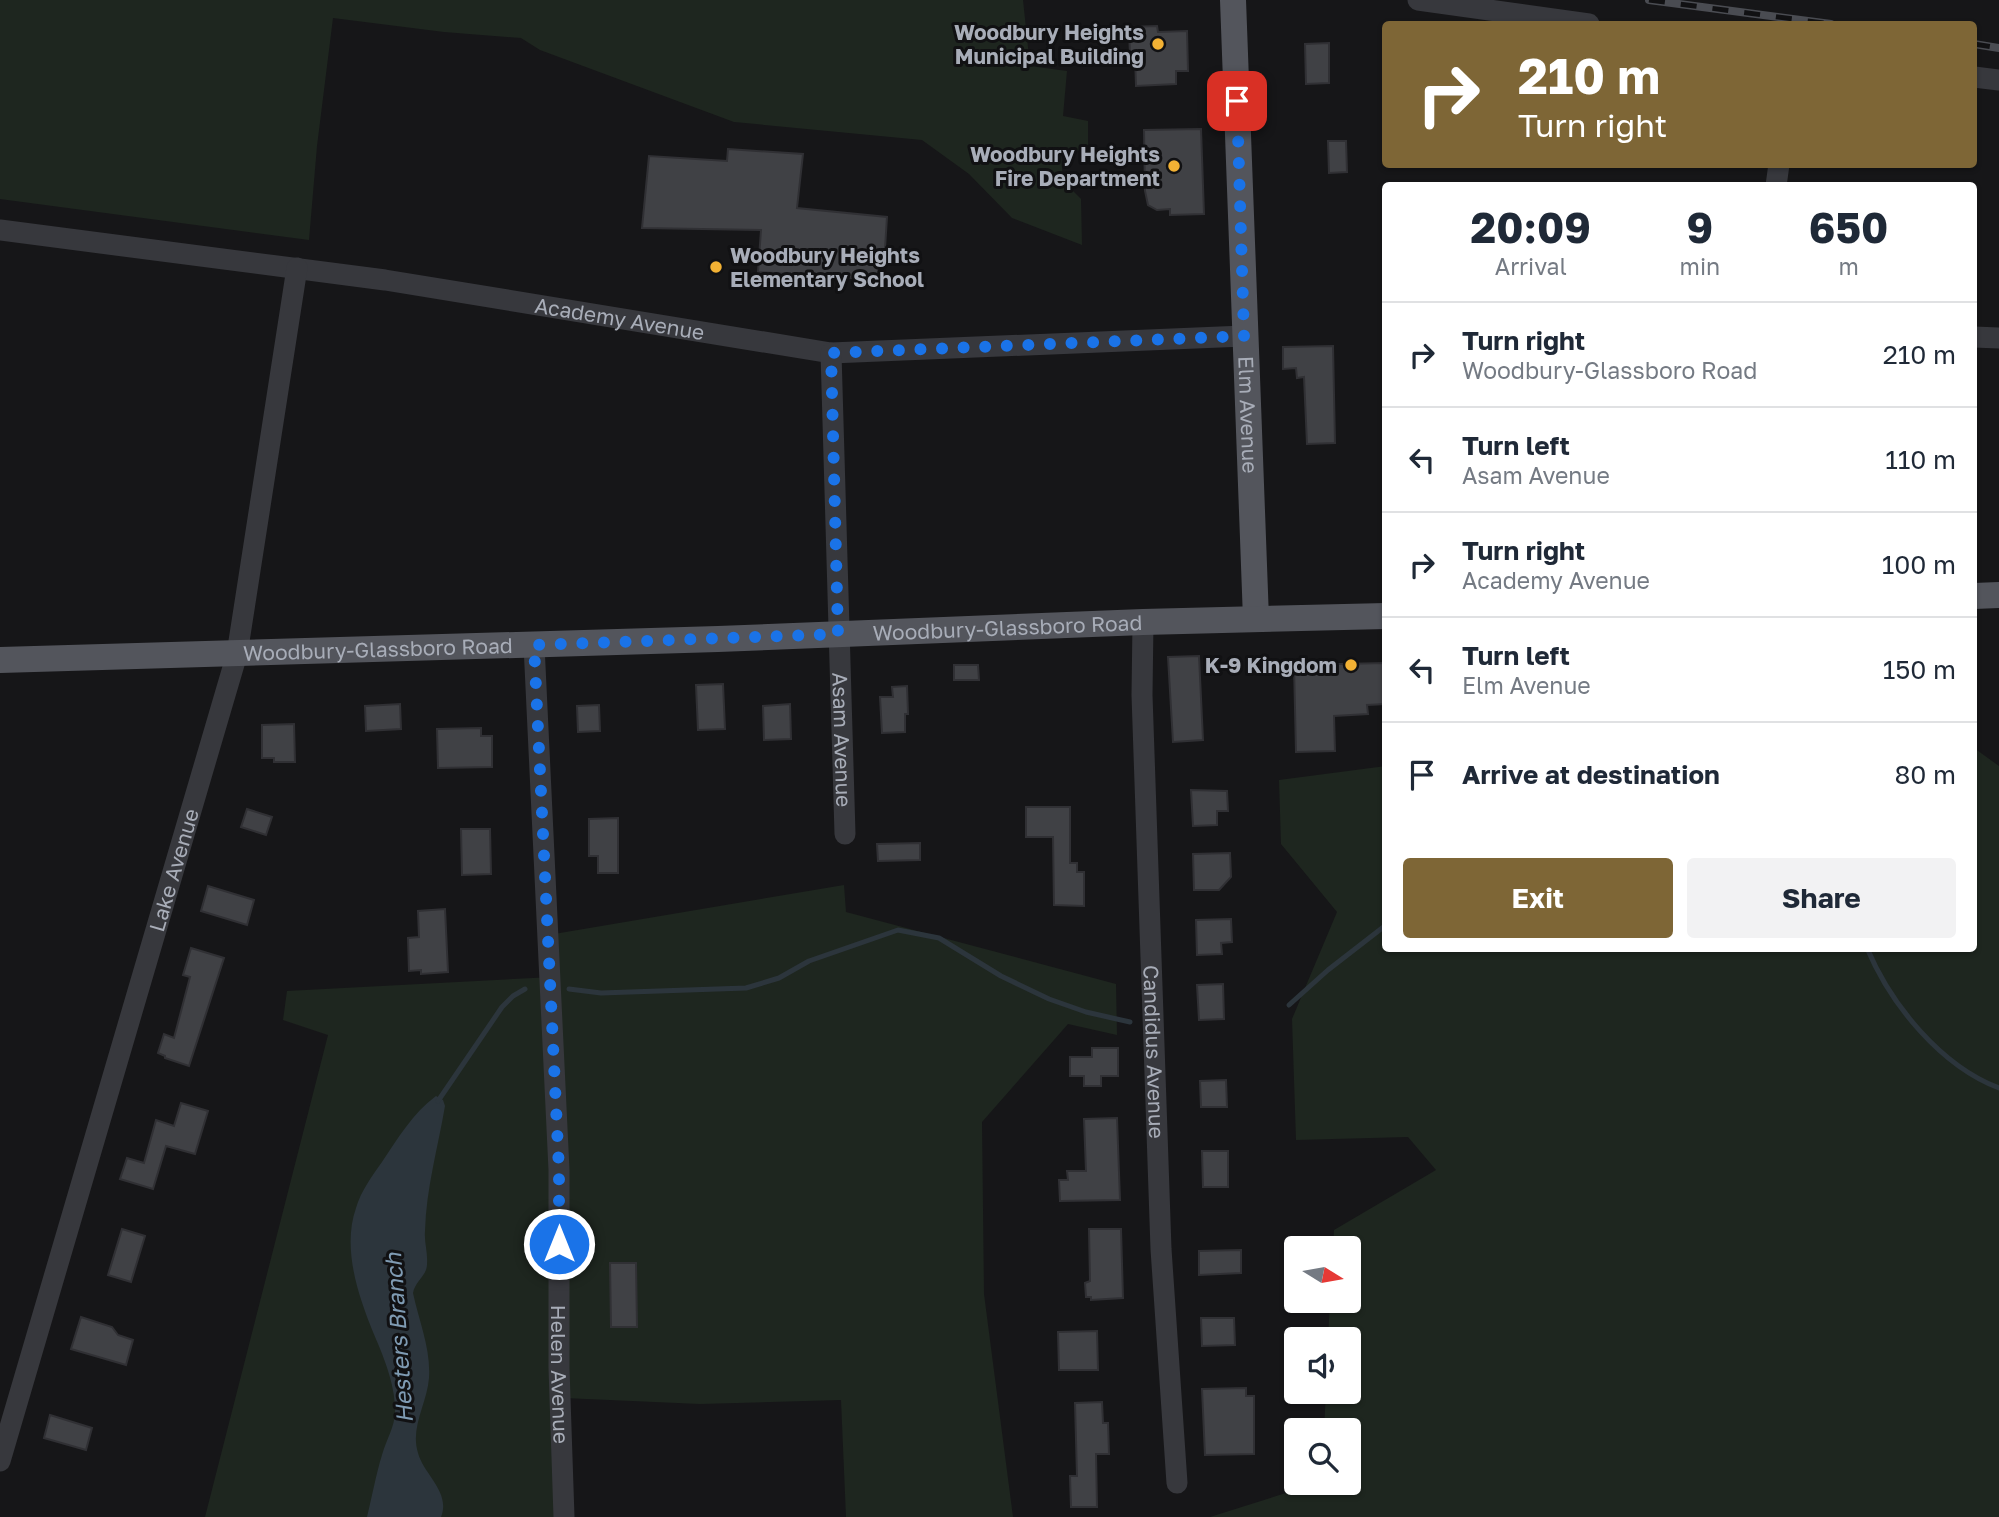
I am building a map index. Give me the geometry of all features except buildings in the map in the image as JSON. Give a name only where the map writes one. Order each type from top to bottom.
[{"type":"main road","name":"Elm Avenue","points":[[1233,0],[1256,619]]},
{"type":"main road","points":[[1977,596],[1999,595]]},
{"type":"main road","name":"Woodbury-Glassboro Road","points":[[0,660],[1382,616]]},
{"type":"street","points":[[1418,0],[1568,21]]},
{"type":"street","points":[[1977,77],[1999,80]]},
{"type":"street","name":"Academy Avenue","points":[[0,230],[298,268],[831,353],[1244,336]]},
{"type":"street","name":"Lake Avenue","points":[[0,1461],[237,654],[298,268]]},
{"type":"street","points":[[1977,337],[1999,338]]},
{"type":"street","name":"Asam Avenue","points":[[831,353],[845,834]]},
{"type":"street","name":"Candidus Avenue","points":[[1143,622],[1142,695],[1161,1249],[1177,1483]]},
{"type":"street","name":"Helen Avenue","points":[[534,645],[559,1170],[559,1368],[564,1517]]},
{"type":"shaded area","points":[[0,0],[1023,0],[1030,66],[1067,71],[1063,116],[1088,121],[1088,149],[1061,154],[1063,181],[1081,199],[1082,245],[1012,218],[969,174],[922,140],[734,122],[540,50],[521,38],[444,32],[333,18],[317,146],[309,240],[0,199]]},
{"type":"shaded area","points":[[1977,750],[1999,766],[1999,1517],[1210,1517],[1284,1494],[1361,1495],[1361,1418],[1325,1418],[1325,1404],[1361,1404],[1361,1327],[1329,1327],[1329,1313],[1362,1312],[1362,1236],[1334,1236],[1334,1230],[1436,1170],[1408,1137],[1296,1140],[1292,1019],[1337,912],[1281,844],[1279,780],[1382,767],[1382,952],[1977,952]]},
{"type":"shaded area","points":[[844,885],[846,912],[1116,984],[1117,1035],[1068,1024],[982,1122],[984,1294],[1013,1517],[846,1517],[841,1400],[700,1404],[564,1398],[568,1517],[205,1517],[328,1035],[283,1020],[287,991],[553,977],[554,934]]},
{"type":"water","points":[[436,1096],[443,1100],[445,1106],[428,1200],[425,1235],[427,1264],[413,1293],[429,1367],[428,1388],[417,1425],[416,1443],[421,1461],[440,1492],[443,1508],[441,1517],[367,1517],[395,1409],[388,1370],[357,1287],[351,1255],[352,1223],[358,1202],[371,1178],[406,1126]]},
{"type":"waterway","name":"Hesters Branch","points":[[1289,1005],[1328,970],[1382,928]]},
{"type":"waterway","name":"Hesters Branch","points":[[569,989],[601,993],[746,988],[779,978],[809,961],[898,930],[939,938],[1001,976],[1049,999],[1086,1012],[1130,1022]]},
{"type":"waterway","name":"Hesters Branch","points":[[1869,952],[1890,991],[1920,1031],[1957,1065],[1999,1088]]},
{"type":"waterway","name":"Hesters Branch","points":[[438,1101],[502,1007],[525,989]]},
{"type":"railway","points":[[1649,0],[1808,21]]},
{"type":"railway","points":[[1977,44],[1999,48]]},
{"type":"place","name":"Woodbury Heights Municipal Building","points":[[1158,44]]},
{"type":"place","name":"Woodbury Heights Fire Department","points":[[1174,166]]},
{"type":"place","name":"Woodbury Heights Elementary School","points":[[716,267]]},
{"type":"place","name":"K-9 Kingdom","points":[[1351,665]]},
{"type":"route","points":[[559,1244],[559,1170],[534,645],[838,634],[831,353],[1244,336],[1237,101]]}]
